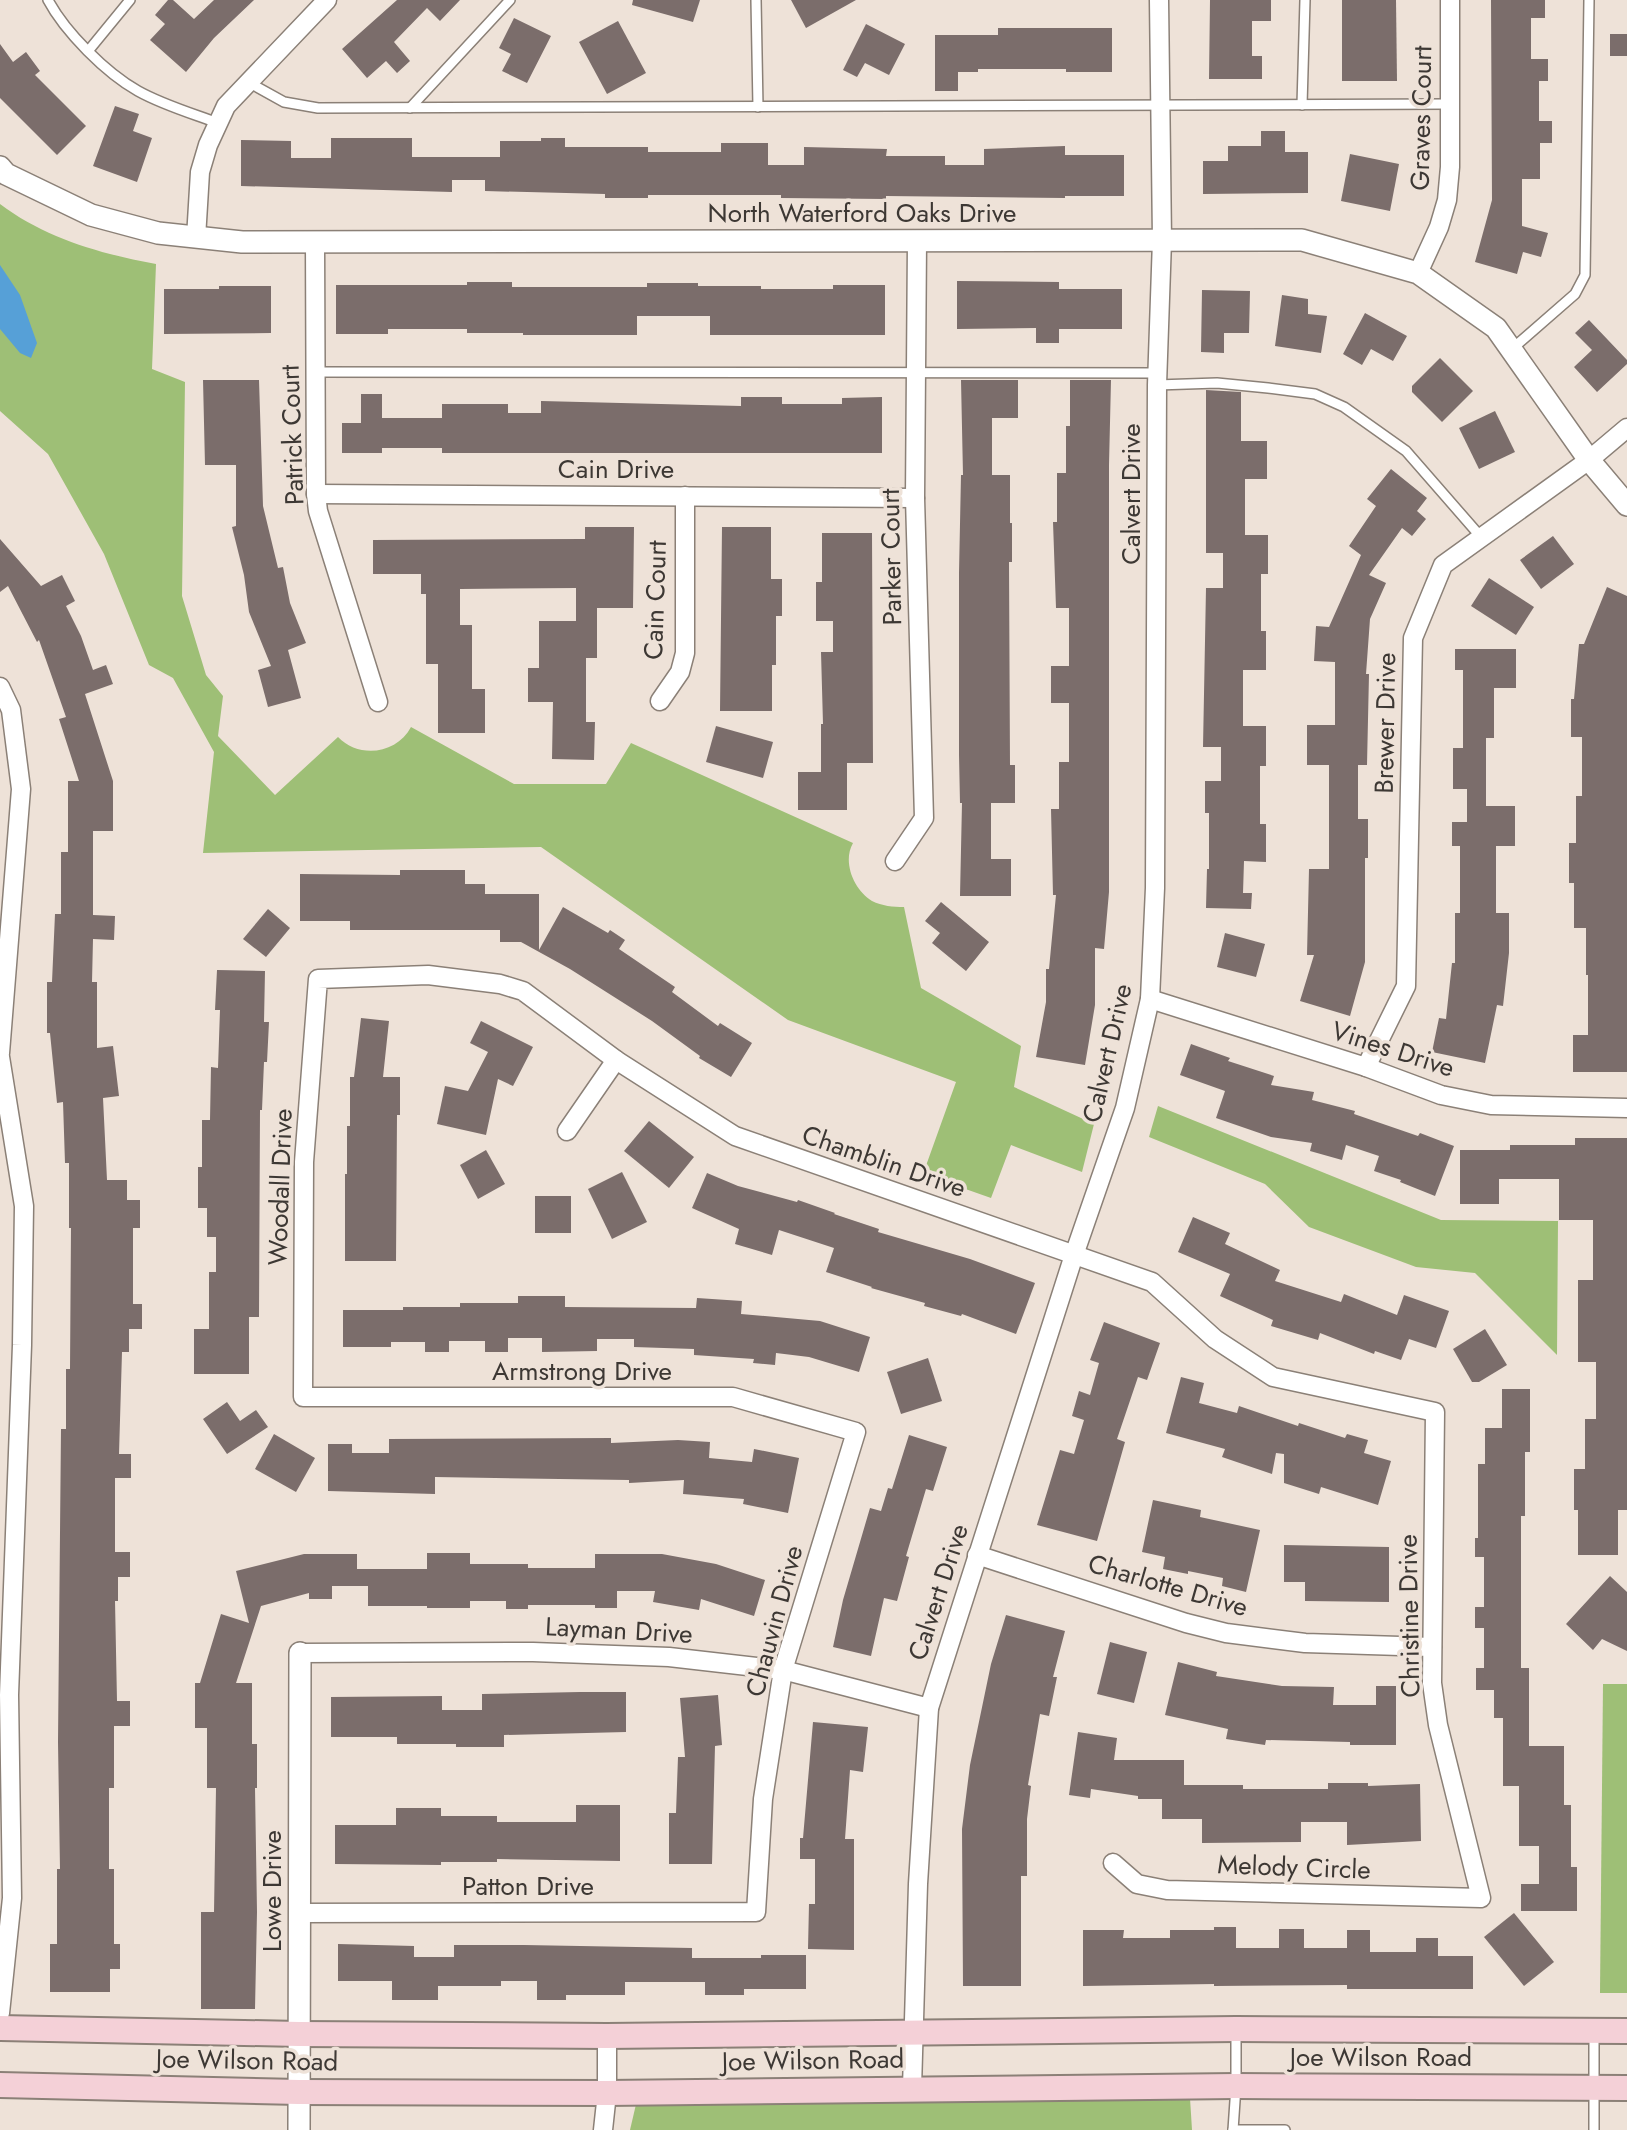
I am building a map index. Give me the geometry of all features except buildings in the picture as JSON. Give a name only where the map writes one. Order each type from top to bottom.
[{"type":"main road","name":"Joe Wilson Road","points":[[0,2028],[607,2036],[1236,2029],[1627,2031]]},
{"type":"main road","name":"Joe Wilson Road","points":[[0,2085],[299,2092],[607,2093],[1236,2086],[1627,2088]]},
{"type":"street","points":[[196,238],[200,172],[208,145],[226,106],[327,0]]},
{"type":"street","name":"Calvert Drive","points":[[912,2088],[918,1884],[929,1708],[1074,1255],[1125,1108],[1150,999],[1156,874],[1158,379],[1162,240],[1159,0]]},
{"type":"street","name":"Graves Court","points":[[1418,273],[1439,227],[1447,200],[1450,167],[1450,0]]},
{"type":"street","name":"North Waterford Oaks Drive","points":[[0,167],[6,174],[91,215],[158,233],[242,242],[1302,240],[1418,273],[1496,328],[1513,348],[1589,460],[1627,505]]},
{"type":"street","name":"Parker Court","points":[[895,861],[924,818],[915,498],[917,241]]},
{"type":"street","name":"Patrick Court","points":[[315,242],[318,511],[378,702]]},
{"type":"street","name":"Brewer Drive","points":[[1366,1067],[1405,986],[1413,638],[1443,565],[1589,460],[1627,428]]},
{"type":"street","name":"Cain Drive","points":[[316,494],[915,498]]},
{"type":"street","name":"Cain Court","points":[[660,701],[680,671],[685,653],[685,496]]},
{"type":"street","points":[[0,687],[11,710],[20,789],[0,1055],[24,1206],[22,1358],[5,1695],[12,1898],[0,2013]]},
{"type":"street","name":"Chamblin Drive","points":[[318,979],[428,975],[500,984],[523,991],[616,1060],[734,1136],[1152,1282],[1215,1339],[1273,1377],[1435,1412]]},
{"type":"street","name":"Woodall Drive","points":[[303,1397],[304,1162],[318,979]]},
{"type":"street","name":"Vines Drive","points":[[1150,999],[1366,1067],[1441,1095],[1491,1105],[1627,1108]]},
{"type":"street","points":[[567,1131],[616,1060]]},
{"type":"street","name":"Armstrong Drive","points":[[303,1397],[733,1397],[856,1432]]},
{"type":"street","name":"Christine Drive","points":[[1435,1412],[1432,1683],[1438,1725],[1481,1898]]},
{"type":"street","name":"Chauvin Drive","points":[[756,1912],[763,1799],[783,1670],[856,1432]]},
{"type":"street","name":"Charlotte Drive","points":[[977,1555],[1185,1623],[1226,1633],[1305,1643],[1432,1647]]},
{"type":"street","name":"Layman Drive","points":[[300,1653],[533,1652],[669,1657],[783,1670],[929,1708]]},
{"type":"street","name":"Lowe Drive","points":[[299,2130],[300,1653]]},
{"type":"street","name":"Melody Circle","points":[[1113,1863],[1137,1884],[1167,1890],[1481,1898]]},
{"type":"street","name":"Patton Drive","points":[[299,1913],[756,1912]]},
{"type":"street","points":[[603,2130],[607,2093],[607,2036]]},
{"type":"lane","points":[[48,0],[57,17],[89,50],[137,90],[218,123]]},
{"type":"lane","points":[[89,50],[130,0]]},
{"type":"lane","points":[[410,108],[510,0]]},
{"type":"lane","points":[[756,0],[758,107]]},
{"type":"lane","points":[[1302,105],[1305,0]]},
{"type":"lane","points":[[1513,348],[1574,294],[1585,275],[1589,0]]},
{"type":"lane","points":[[248,82],[273,98],[298,106],[410,108],[1450,104]]},
{"type":"lane","points":[[315,372],[917,373],[1158,379],[1315,394],[1344,407],[1406,451],[1481,537]]},
{"type":"lane","points":[[1236,2029],[1233,2130],[1285,2130]]},
{"type":"lane","points":[[1594,2031],[1594,2130]]},
{"type":"green space","points":[[0,204],[17,216],[74,243],[156,264],[152,369],[185,382],[182,596],[206,675],[223,696],[218,736],[275,795],[338,737],[356,749],[377,750],[397,743],[411,727],[514,784],[606,784],[631,743],[853,843],[849,867],[860,890],[876,903],[904,907],[921,988],[1021,1046],[1014,1087],[1094,1124],[1082,1172],[1011,1145],[991,1198],[923,1174],[956,1082],[788,1020],[541,847],[203,853],[214,752],[173,678],[149,665],[104,554],[48,454],[0,411]]},
{"type":"green space","points":[[1158,1106],[1441,1220],[1558,1221],[1557,1355],[1475,1273],[1416,1267],[1309,1227],[1265,1184],[1149,1137]]},
{"type":"green space","points":[[1603,1684],[1627,1684],[1627,1993],[1600,1993]]},
{"type":"green space","points":[[1190,2098],[1192,2130],[630,2130],[637,2100]]},
{"type":"water","points":[[0,265],[20,295],[37,343],[31,358],[20,353],[0,329]]}]
